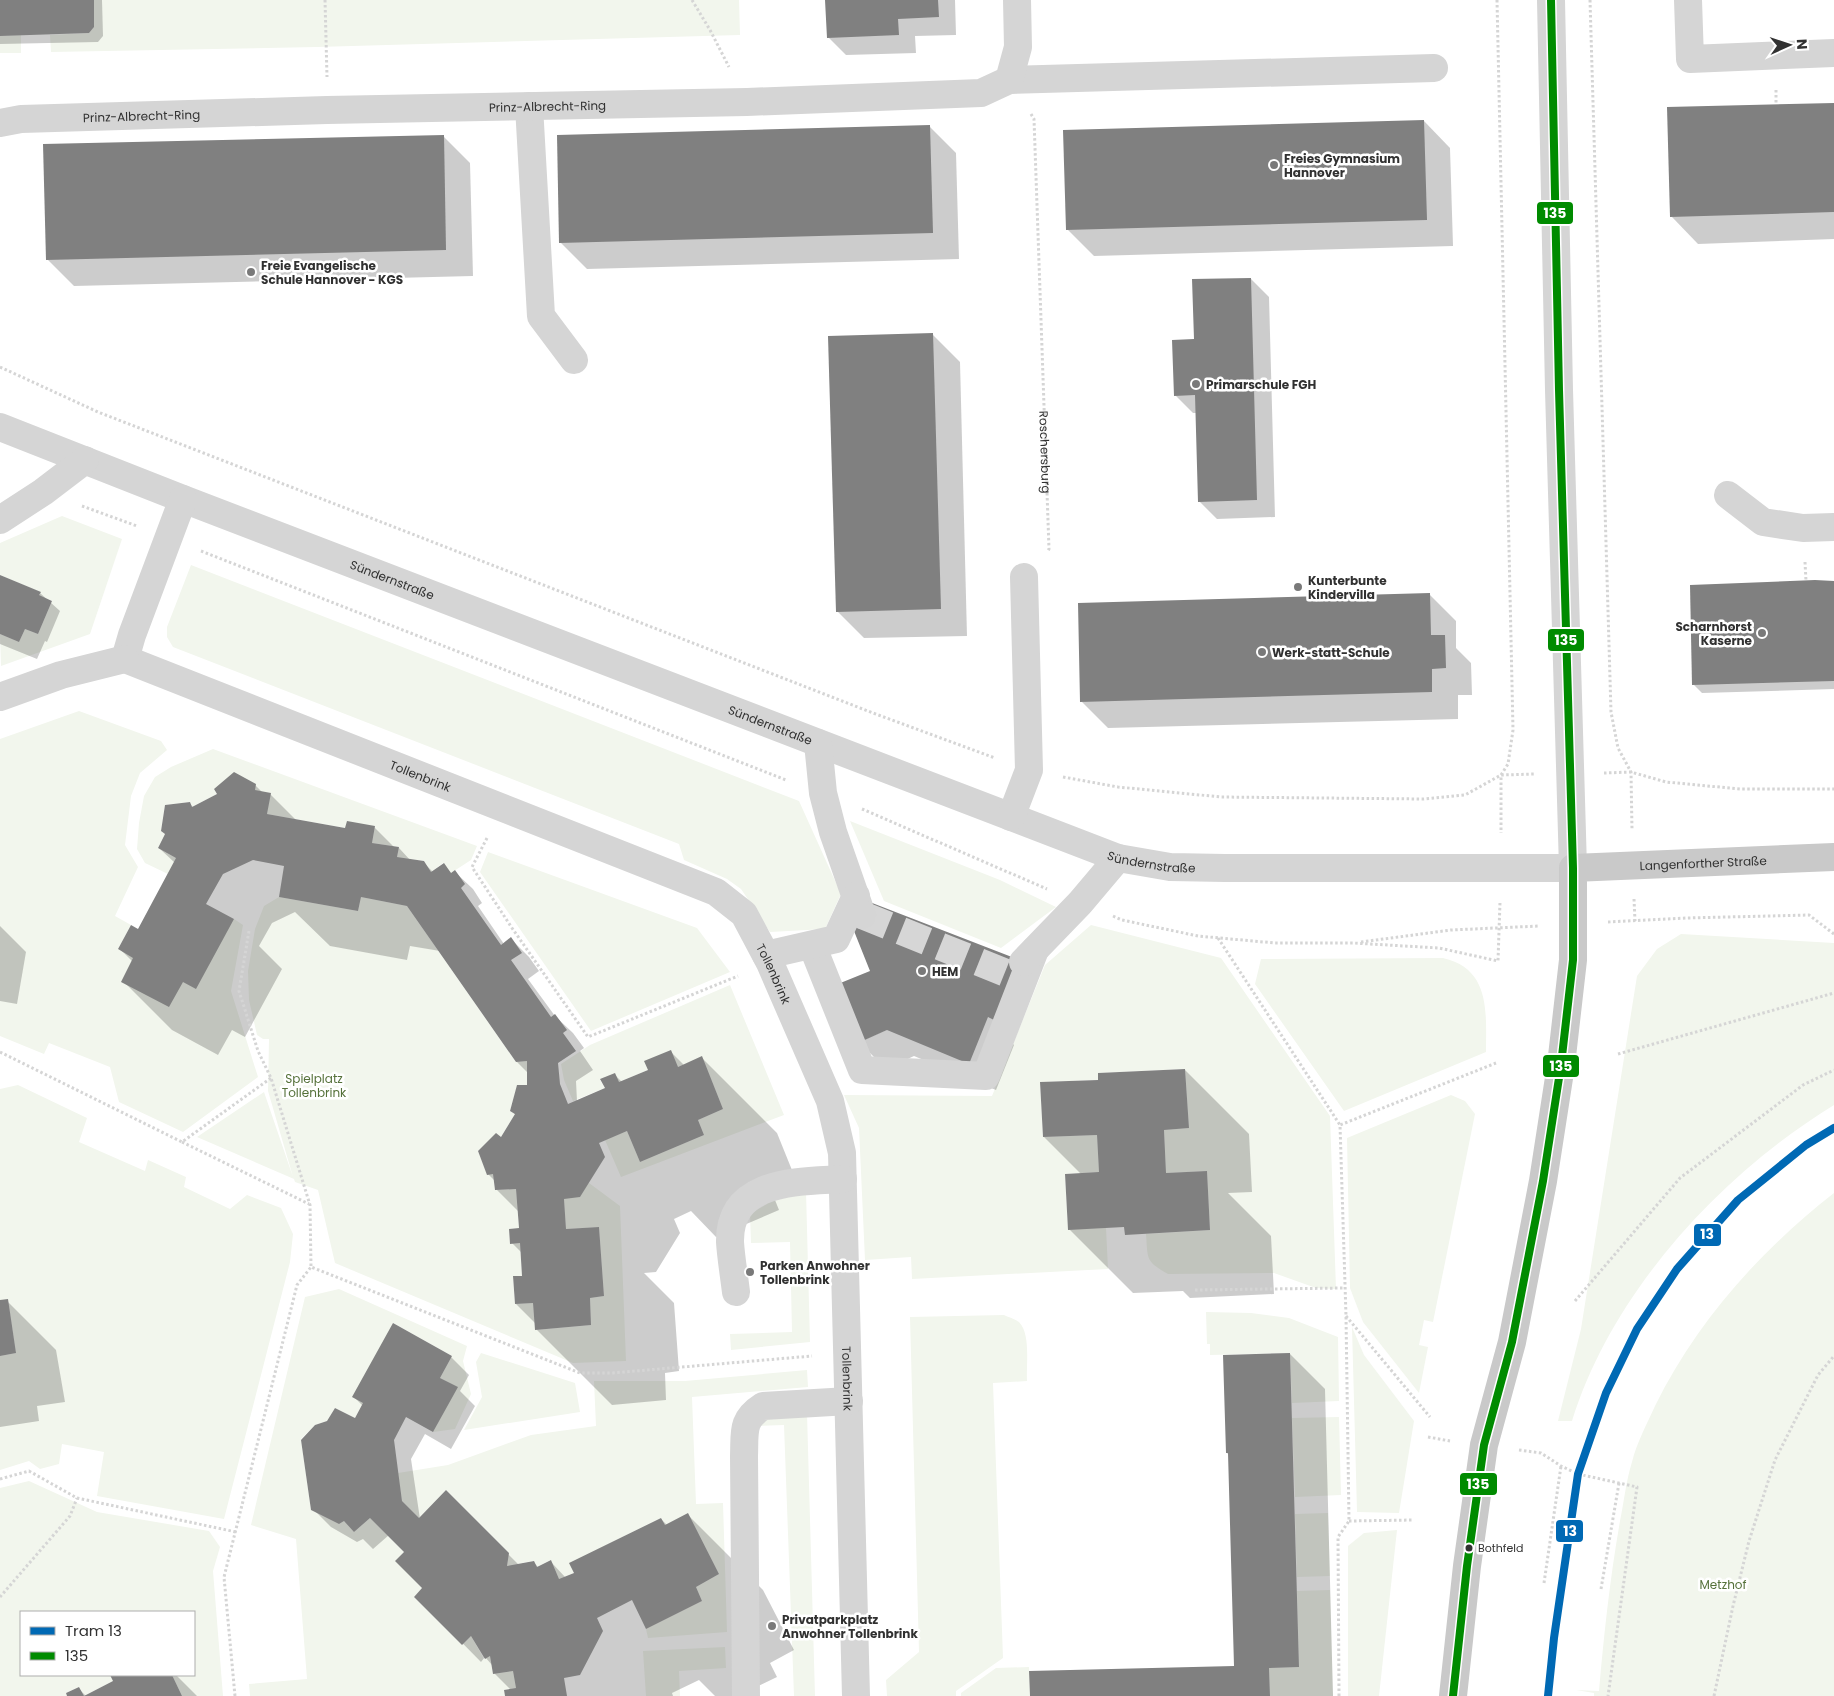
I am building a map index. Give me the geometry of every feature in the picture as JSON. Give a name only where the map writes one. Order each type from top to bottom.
[{"type":"main road","name":"Langenforther Straße","points":[[1573,868],[1834,857]]},
{"type":"main road","points":[[1453,1696],[1467,1566],[1484,1445],[1512,1342],[1543,1181],[1562,1065],[1573,960],[1573,868]]},
{"type":"street","points":[[1017,0],[1018,47],[1009,80],[1434,68]]},
{"type":"street","points":[[1551,0],[1559,390],[1573,868]]},
{"type":"street","points":[[1688,0],[1690,59],[1834,53]]},
{"type":"street","name":"Prinz-Albrecht-Ring","points":[[0,123],[21,119],[327,110],[747,102],[981,93],[1009,80]]},
{"type":"street","points":[[529,106],[541,316],[574,360]]},
{"type":"street","name":"Sündernstraße","points":[[0,426],[183,499],[1118,858],[1170,867],[1573,868]]},
{"type":"street","points":[[0,520],[43,492],[85,460]]},
{"type":"street","points":[[1728,495],[1763,522],[1803,528],[1834,527]]},
{"type":"street","points":[[0,697],[61,675],[125,659],[132,635],[183,499]]},
{"type":"street","points":[[1011,816],[1029,770],[1024,577]]},
{"type":"street","name":"Tollenbrink","points":[[125,659],[716,892],[744,914],[768,959],[830,1101],[842,1153],[856,1696]]},
{"type":"street","points":[[768,959],[836,939],[859,906],[833,832],[823,793],[818,743]]},
{"type":"street","points":[[1011,975],[1080,904],[1118,858]]},
{"type":"street","points":[[812,945],[862,1070],[986,1076],[1035,950]]},
{"type":"street","points":[[736,1292],[730,1241],[732,1227],[742,1203],[767,1188],[786,1182],[843,1179]]},
{"type":"street","points":[[746,1696],[745,1428],[751,1414],[763,1406],[848,1401]]},
{"type":"path","points":[[325,0],[327,110]]},
{"type":"path","points":[[692,0],[710,30],[747,102]]},
{"type":"path","points":[[0,367],[98,412],[873,713],[1029,770],[1118,787],[1222,797],[1422,799],[1465,795],[1501,775],[1508,764],[1513,721],[1497,0]]},
{"type":"path","points":[[1590,0],[1611,712],[1618,748],[1631,772],[1633,865]]},
{"type":"path","name":"Roschersburg","points":[[1009,80],[1034,119],[1049,540],[1049,549],[1024,577]]},
{"type":"path","points":[[43,492],[169,538],[730,759],[897,822],[1080,904],[1122,920],[1198,936],[1275,943],[1353,943],[1439,948],[1498,961]]},
{"type":"path","points":[[1631,772],[1666,782],[1740,789],[1834,789]]},
{"type":"path","points":[[502,808],[472,867],[588,1037],[768,959]]},
{"type":"path","points":[[1353,943],[1450,930],[1687,918],[1810,915],[1834,934]]},
{"type":"path","points":[[234,1696],[224,1577],[297,1285],[311,1267],[310,1205],[271,1078],[258,1051],[239,991],[249,931]]},
{"type":"path","points":[[1218,938],[1340,1125],[1346,1316],[1349,1521],[1338,1537],[1339,1696]]},
{"type":"path","points":[[1618,1054],[1834,993]]},
{"type":"path","points":[[0,1052],[310,1205]]},
{"type":"path","points":[[1340,1125],[1496,1063]]},
{"type":"path","points":[[1575,1301],[1680,1178],[1803,1085],[1834,1070]]},
{"type":"path","points":[[182,1142],[271,1078]]},
{"type":"path","points":[[311,1267],[580,1373],[612,1373],[847,1353]]},
{"type":"path","points":[[1195,1290],[1344,1288]]},
{"type":"path","points":[[1346,1316],[1430,1417]]},
{"type":"path","points":[[1714,1696],[1749,1541],[1774,1460],[1818,1375],[1834,1356]]},
{"type":"path","points":[[1428,1438],[1454,1441]]},
{"type":"path","points":[[1512,1448],[1541,1453],[1578,1474],[1637,1487],[1608,1696]]},
{"type":"path","points":[[1544,1582],[1561,1466]]},
{"type":"path","points":[[0,1479],[29,1471],[77,1498],[236,1532]]},
{"type":"path","points":[[1602,1589],[1619,1483]]},
{"type":"path","points":[[0,1597],[70,1516],[77,1498]]},
{"type":"path","points":[[1349,1521],[1413,1520]]},
{"type":"green space","points":[[94,0],[739,0],[740,35],[317,47],[51,52],[50,35],[89,33],[94,27]]},
{"type":"green space","points":[[21,35],[21,53],[0,53],[0,36]]},
{"type":"green space","points":[[62,516],[122,539],[90,634],[1,666],[0,634],[19,642],[25,629],[38,634],[52,601],[39,595],[40,592],[0,575],[0,543]]},
{"type":"green space","points":[[191,565],[799,801],[841,894],[825,929],[770,932],[741,889],[727,879],[684,860],[679,844],[173,647],[167,637],[167,627]]},
{"type":"green space","points":[[79,711],[161,741],[167,750],[140,773],[131,796],[125,845],[138,867],[115,916],[131,925],[118,949],[183,982],[234,919],[243,925],[231,991],[258,1077],[183,1132],[119,1102],[110,1067],[49,1043],[44,1054],[0,1036],[0,739]]},
{"type":"green space","points":[[213,749],[477,846],[471,860],[451,873],[443,863],[431,872],[424,861],[397,857],[399,847],[372,843],[375,826],[345,828],[267,814],[270,793],[214,789],[217,794],[192,807],[190,802],[165,805],[161,831],[165,834],[158,848],[176,858],[168,874],[145,863],[137,849],[144,796],[155,777],[171,767]]},
{"type":"green space","points":[[850,821],[1000,880],[1056,907],[1001,948],[884,901]]},
{"type":"green space","points":[[488,852],[697,928],[730,972],[591,1031],[480,872]]},
{"type":"green space","name":"Spielplatz Tollenbrink","points":[[279,897],[358,911],[361,897],[407,906],[516,1062],[527,1061],[527,1085],[517,1086],[510,1111],[515,1114],[501,1137],[496,1134],[478,1151],[487,1174],[493,1174],[495,1190],[516,1189],[519,1228],[509,1229],[510,1244],[520,1243],[522,1276],[513,1277],[515,1304],[533,1303],[535,1330],[591,1325],[590,1298],[604,1296],[599,1227],[566,1229],[564,1199],[589,1183],[620,1206],[626,1361],[573,1363],[335,1263],[318,1190],[295,1182],[294,1179],[197,1137],[264,1092],[293,1177],[268,1091],[269,1039],[263,1039],[257,1035],[249,1000],[248,971],[255,929],[264,906]]},
{"type":"green space","points":[[1091,925],[1221,958],[1330,1116],[1336,1289],[1316,1288],[1274,1273],[1168,1274],[1151,1262],[1148,1254],[1146,1234],[1210,1230],[1207,1171],[1166,1173],[1164,1130],[1189,1128],[1185,1069],[1098,1073],[1098,1080],[1040,1082],[1043,1137],[1097,1135],[1099,1172],[1065,1174],[1068,1229],[1106,1228],[1108,1269],[912,1279],[911,1257],[865,1260],[859,1128],[844,1095],[992,1096],[1045,965]]},
{"type":"green space","points":[[1681,934],[1834,943],[1834,1105],[1792,1133],[1751,1166],[1712,1202],[1675,1241],[1642,1283],[1614,1327],[1590,1373],[1572,1421],[1558,1421],[1581,1329],[1637,976],[1657,949]]},
{"type":"green space","points":[[1443,958],[1459,964],[1470,972],[1478,982],[1485,1008],[1486,1052],[1344,1111],[1255,984],[1261,959]]},
{"type":"green space","points":[[730,985],[784,1115],[621,1177],[605,1140],[627,1131],[640,1162],[704,1135],[698,1120],[723,1109],[702,1057],[678,1067],[648,1070],[619,1082],[600,1080],[605,1088],[573,1101],[564,1080],[561,1064],[590,1045]]},
{"type":"green space","points":[[18,1085],[87,1118],[79,1142],[145,1171],[148,1160],[186,1177],[184,1187],[230,1209],[247,1195],[281,1208],[293,1234],[290,1262],[224,1519],[97,1496],[104,1452],[62,1444],[59,1464],[40,1469],[29,1461],[0,1470],[0,1356],[16,1353],[8,1300],[0,1300],[0,1089]]},
{"type":"green space","points":[[1451,1095],[1465,1101],[1475,1114],[1433,1322],[1424,1320],[1419,1345],[1428,1347],[1419,1393],[1363,1322],[1350,1288],[1347,1138]]},
{"type":"green space","points":[[806,1191],[810,1342],[731,1350],[730,1334],[792,1332],[790,1242],[751,1243],[750,1214],[767,1204],[766,1192]]},
{"type":"green space","name":"Metzhof","points":[[1834,1193],[1834,1696],[1594,1696],[1594,1693],[1576,1690],[1599,1691],[1610,1585],[1627,1484],[1642,1433],[1655,1406],[1690,1345],[1732,1289],[1781,1239]]},
{"type":"green space","points":[[339,1289],[467,1346],[463,1361],[471,1394],[455,1429],[433,1432],[457,1387],[440,1378],[452,1356],[393,1323],[363,1403],[355,1418],[335,1408],[327,1421],[315,1425],[301,1439],[311,1510],[339,1524],[344,1521],[354,1532],[370,1518],[404,1552],[396,1561],[422,1588],[414,1597],[462,1645],[471,1636],[484,1659],[490,1656],[493,1674],[513,1671],[516,1688],[504,1690],[505,1696],[250,1696],[249,1684],[307,1679],[296,1539],[251,1525],[305,1297]]},
{"type":"green space","points":[[1206,1312],[1251,1313],[1289,1318],[1338,1337],[1339,1401],[1292,1403],[1290,1353],[1210,1355],[1210,1344],[1207,1344]]},
{"type":"green space","points":[[1004,1315],[1019,1322],[1023,1327],[1027,1342],[1027,1381],[993,1383],[1003,1658],[956,1691],[956,1696],[887,1696],[886,1680],[919,1652],[910,1317]]},
{"type":"green space","points":[[1352,1327],[1364,1355],[1414,1421],[1399,1513],[1357,1512]]},
{"type":"green space","points":[[481,1353],[575,1383],[580,1412],[464,1430],[482,1397],[476,1362]]},
{"type":"green space","points":[[807,1370],[808,1387],[692,1397],[696,1504],[723,1503],[727,1632],[648,1638],[646,1629],[702,1601],[696,1587],[719,1574],[688,1514],[665,1525],[661,1518],[570,1563],[574,1573],[559,1579],[551,1560],[537,1567],[533,1561],[507,1566],[509,1553],[446,1490],[419,1518],[402,1501],[398,1473],[448,1465],[531,1435],[596,1426],[594,1381],[685,1381]]},
{"type":"green space","points":[[807,1413],[815,1696],[794,1696],[784,1425],[755,1426],[767,1416]]},
{"type":"green space","points":[[1339,1417],[1341,1495],[1295,1497],[1292,1418]]},
{"type":"green space","points":[[29,1481],[97,1512],[209,1531],[220,1547],[213,1571],[223,1696],[182,1696],[172,1676],[195,1676],[195,1611],[20,1611],[20,1676],[110,1676],[113,1681],[84,1696],[79,1687],[66,1693],[67,1696],[0,1696],[0,1488]]},
{"type":"green space","points":[[1328,1513],[1330,1576],[1297,1577],[1295,1514]]},
{"type":"green space","points":[[1397,1530],[1379,1696],[1348,1696],[1348,1546],[1364,1533]]},
{"type":"green space","points":[[1330,1590],[1333,1696],[1270,1696],[1269,1668],[1299,1667],[1297,1591]]},
{"type":"green space","points":[[725,1647],[726,1668],[679,1671],[680,1696],[646,1696],[643,1651]]},
{"type":"green space","points":[[1029,1667],[1030,1696],[961,1696],[961,1693],[996,1668]]},
{"type":"building","points":[[0,0],[94,0],[94,27],[89,33],[0,36]]},
{"type":"building","points":[[825,0],[938,0],[939,17],[898,19],[899,35],[827,38]]},
{"type":"building","points":[[1834,103],[1834,212],[1670,217],[1667,107]]},
{"type":"building","points":[[1424,120],[1427,220],[1066,230],[1063,130]]},
{"type":"building","points":[[930,125],[933,233],[559,243],[557,135]]},
{"type":"building","points":[[444,135],[446,250],[46,260],[43,144]]},
{"type":"building","points":[[1251,278],[1257,500],[1198,502],[1195,395],[1174,396],[1172,340],[1194,339],[1192,279]]},
{"type":"building","points":[[933,333],[941,609],[836,612],[828,336]]},
{"type":"building","points":[[0,575],[41,592],[39,595],[52,601],[38,634],[25,629],[19,642],[0,634]]},
{"type":"building","name":"Scharnhorst Kaserne","points":[[1815,580],[1834,581],[1834,681],[1692,685],[1690,585]]},
{"type":"building","name":"Werk-statt-Schule","points":[[1430,593],[1431,635],[1445,635],[1446,668],[1432,669],[1432,692],[1080,702],[1078,603]]},
{"type":"building","points":[[234,772],[256,784],[255,790],[271,793],[267,814],[345,828],[347,821],[375,826],[372,843],[399,847],[397,857],[424,861],[431,872],[444,863],[451,873],[455,870],[465,884],[461,888],[501,945],[511,937],[522,953],[511,960],[551,1017],[555,1014],[567,1030],[563,1033],[576,1051],[558,1063],[560,1084],[568,1104],[605,1088],[600,1079],[615,1073],[619,1082],[648,1070],[644,1061],[671,1050],[678,1067],[702,1056],[723,1109],[698,1120],[704,1135],[640,1162],[627,1131],[599,1143],[605,1157],[580,1197],[564,1199],[566,1229],[599,1227],[604,1296],[590,1298],[591,1325],[535,1330],[533,1303],[515,1304],[513,1276],[522,1276],[520,1243],[510,1244],[509,1229],[519,1228],[516,1189],[495,1190],[493,1174],[487,1175],[478,1151],[496,1133],[501,1137],[515,1114],[510,1111],[517,1085],[527,1085],[527,1061],[516,1062],[407,906],[361,897],[358,911],[279,897],[284,866],[253,860],[223,874],[206,904],[234,919],[196,989],[183,982],[169,1007],[121,982],[133,958],[118,949],[131,925],[138,929],[176,858],[158,848],[165,834],[161,831],[165,805],[190,802],[192,807],[217,794],[214,789]]},
{"type":"building","points":[[867,901],[1017,959],[994,1020],[988,1017],[969,1064],[887,1030],[858,1043],[833,986],[870,971],[854,931]]},
{"type":"building","points":[[1185,1069],[1189,1128],[1164,1130],[1166,1173],[1207,1171],[1210,1230],[1125,1235],[1124,1227],[1068,1230],[1065,1174],[1099,1172],[1097,1135],[1043,1137],[1040,1082],[1098,1080],[1098,1073]]},
{"type":"building","points":[[8,1299],[16,1353],[0,1356],[0,1300]]},
{"type":"building","points":[[393,1323],[452,1356],[440,1378],[458,1387],[433,1432],[406,1417],[394,1440],[402,1501],[419,1518],[446,1490],[509,1553],[507,1566],[534,1561],[537,1567],[551,1560],[559,1579],[574,1573],[569,1563],[661,1518],[665,1525],[688,1513],[719,1574],[696,1587],[702,1601],[646,1629],[632,1600],[597,1618],[603,1631],[580,1675],[564,1678],[567,1696],[505,1696],[504,1690],[516,1688],[513,1671],[493,1674],[490,1656],[485,1659],[471,1636],[462,1645],[414,1597],[422,1588],[395,1561],[404,1552],[370,1518],[354,1532],[344,1521],[339,1524],[311,1510],[301,1440],[315,1425],[327,1421],[335,1408],[355,1418],[363,1403],[352,1397]]},
{"type":"building","points":[[1290,1353],[1299,1667],[1269,1668],[1270,1696],[1030,1696],[1029,1671],[1234,1666],[1228,1453],[1226,1453],[1223,1355]]},
{"type":"building","points":[[110,1676],[172,1676],[182,1696],[84,1696],[113,1681]]},
{"type":"building","points":[[79,1687],[84,1696],[67,1696],[66,1693]]},
{"type":"tunnel","points":[[862,915],[1011,975]]},
{"type":"tram line","name":"13","points":[[1548,1696],[1554,1638],[1578,1474],[1606,1393],[1637,1329],[1677,1269],[1738,1200],[1806,1145],[1834,1128]]},
{"type":"transit line","name":"135","points":[[1453,1696],[1467,1566],[1484,1445],[1512,1342],[1543,1181],[1561,1065],[1573,960],[1573,868],[1559,390],[1551,0]]},
{"type":"place","name":"Freies Gymnasium Hannover","points":[[1274,165]]},
{"type":"place","name":"Freie Evangelische Schule Hannover - KGS","points":[[251,272]]},
{"type":"place","name":"Primarschule FGH","points":[[1196,384]]},
{"type":"place","name":"Kunterbunte Kindervilla","points":[[1298,587]]},
{"type":"place","name":"Scharnhorst Kaserne","points":[[1762,633]]},
{"type":"place","name":"Werk-statt-Schule","points":[[1262,652]]},
{"type":"place","name":"HEM","points":[[922,971]]},
{"type":"place","name":"Parken Anwohner Tollenbrink","points":[[750,1272]]},
{"type":"place","name":"Bothfeld","points":[[1469,1548]]},
{"type":"place","name":"Privatparkplatz Anwohner Tollenbrink","points":[[772,1626]]}]
